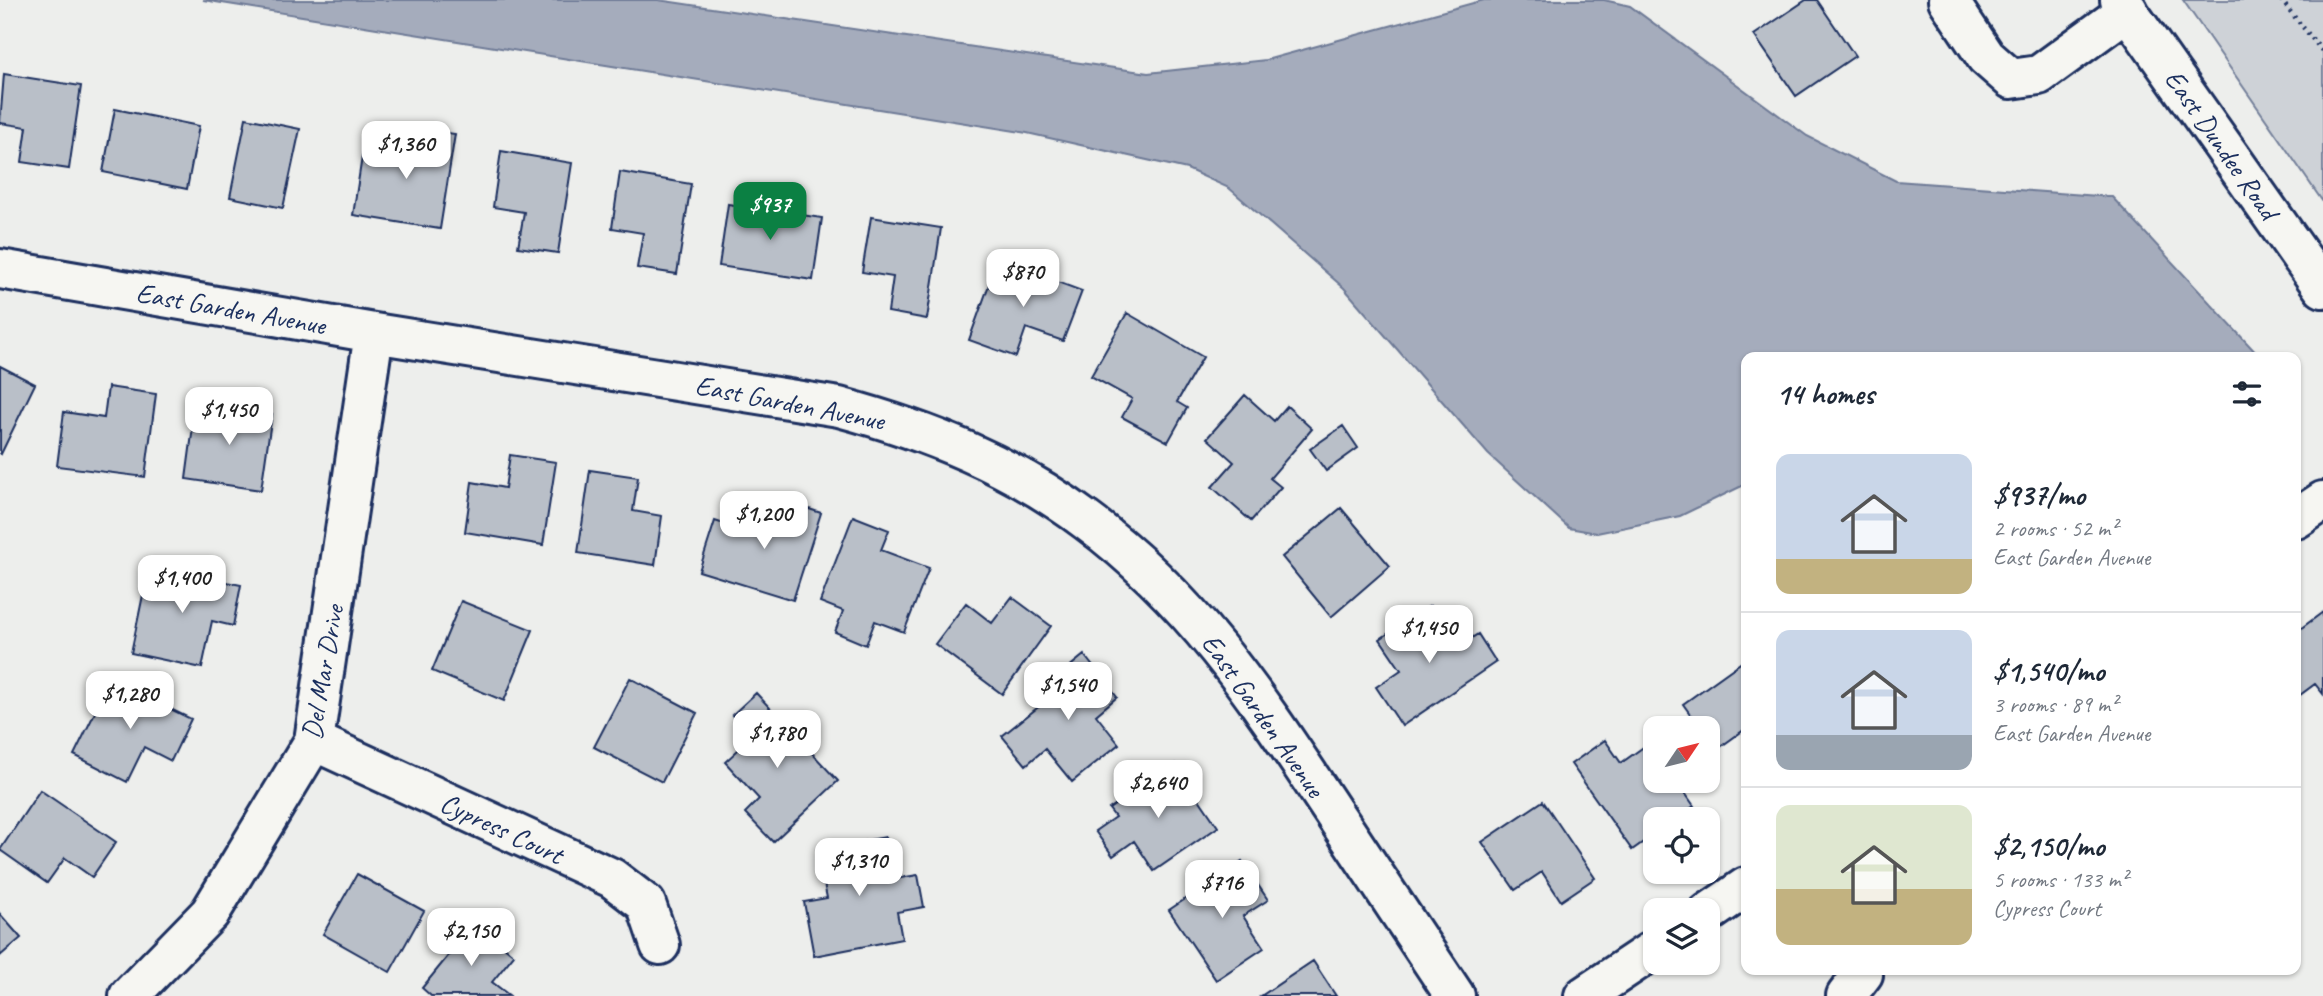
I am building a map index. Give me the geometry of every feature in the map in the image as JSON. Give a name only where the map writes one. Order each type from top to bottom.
[{"type":"street","points":[[1948,0],[1986,57],[2011,79],[2039,75],[2124,5]]},
{"type":"street","name":"East Dundee Road","points":[[2124,5],[2323,288]]},
{"type":"street","name":"East Garden Avenue","points":[[0,269],[374,333],[839,407],[892,421],[957,444],[1026,480],[1087,520],[1137,562],[1200,625],[1247,683],[1455,996]]},
{"type":"street","name":"Del Mar Drive","points":[[129,996],[210,913],[314,741],[374,333]]},
{"type":"street","points":[[2301,515],[2323,500]]},
{"type":"street","name":"Cypress Court","points":[[314,741],[612,878],[646,904],[660,945]]},
{"type":"street","points":[[1720,905],[1741,890]]},
{"type":"street","points":[[1584,996],[1643,957]]},
{"type":"street","points":[[1846,996],[1862,975]]},
{"type":"path","points":[[2281,0],[2323,52]]},
{"type":"shaded area","points":[[2183,0],[2323,0],[2323,202]]},
{"type":"water","points":[[203,0],[658,0],[1148,73],[1266,60],[1484,0],[1604,0],[1630,6],[1807,136],[1896,181],[2112,197],[2255,352],[1741,352],[1741,486],[1680,516],[1597,533],[1569,528],[1488,454],[1344,288],[1229,188],[1187,169],[1027,133]]},
{"type":"building","points":[[1806,0],[1817,0],[1855,56],[1796,96],[1754,35]]},
{"type":"building","points":[[4,74],[81,86],[69,169],[22,162],[27,127],[0,123]]},
{"type":"building","points":[[115,109],[199,126],[187,189],[103,172]]},
{"type":"building","points":[[246,118],[300,129],[283,208],[230,197]]},
{"type":"building","points":[[419,129],[455,134],[440,229],[353,215],[364,144],[416,152]]},
{"type":"building","points":[[501,151],[572,163],[558,253],[518,247],[524,212],[493,207]]},
{"type":"building","points":[[620,172],[691,184],[677,274],[637,268],[643,233],[612,228]]},
{"type":"building","points":[[728,204],[822,218],[813,280],[719,266]]},
{"type":"building","points":[[871,217],[941,228],[927,319],[888,312],[893,277],[862,272]]},
{"type":"building","points":[[998,260],[1082,291],[1063,341],[1026,328],[1016,357],[969,340]]},
{"type":"building","points":[[1127,313],[1203,357],[1177,402],[1187,408],[1168,442],[1122,417],[1132,399],[1091,376]]},
{"type":"building","points":[[0,366],[35,384],[1,454],[0,453]]},
{"type":"building","points":[[108,387],[156,394],[145,477],[57,466],[64,412],[104,418]]},
{"type":"building","points":[[1245,395],[1274,421],[1287,406],[1312,429],[1270,478],[1281,487],[1251,521],[1212,487],[1234,462],[1207,438]]},
{"type":"building","points":[[196,404],[272,414],[261,490],[186,479]]},
{"type":"building","points":[[1343,426],[1358,448],[1326,471],[1310,449]]},
{"type":"building","points":[[510,455],[556,462],[543,545],[465,532],[472,482],[505,488]]},
{"type":"building","points":[[590,470],[638,477],[633,511],[662,516],[655,565],[578,553]]},
{"type":"building","points":[[776,498],[821,513],[793,600],[699,571],[715,521],[764,537]]},
{"type":"building","points":[[1341,508],[1390,566],[1331,617],[1282,557]]},
{"type":"building","points":[[853,516],[889,530],[881,550],[929,568],[904,632],[875,621],[866,645],[835,632],[843,611],[820,602]]},
{"type":"building","points":[[149,566],[241,585],[233,626],[212,621],[202,668],[131,653]]},
{"type":"building","points":[[1012,597],[1051,626],[1002,694],[935,644],[966,603],[992,623]]},
{"type":"building","points":[[461,601],[533,630],[504,701],[432,671]]},
{"type":"building","points":[[1430,606],[1458,647],[1478,634],[1496,662],[1402,726],[1376,687],[1401,670],[1380,639]]},
{"type":"building","points":[[2323,612],[2323,694],[2315,684],[2301,694],[2301,628]]},
{"type":"building","points":[[1084,655],[1117,697],[1096,715],[1119,744],[1072,782],[1045,749],[1026,765],[1002,736],[1042,704],[1035,695]]},
{"type":"building","points":[[1741,663],[1741,732],[1720,747],[1720,716],[1692,716],[1683,704]]},
{"type":"building","points":[[630,678],[697,713],[662,782],[594,747]]},
{"type":"building","points":[[111,680],[191,719],[171,761],[144,747],[127,782],[74,755]]},
{"type":"building","points":[[756,693],[838,781],[773,842],[745,813],[759,799],[725,762],[752,737],[732,715]]},
{"type":"building","points":[[1605,740],[1621,763],[1643,747],[1643,793],[1685,793],[1694,806],[1643,807],[1643,842],[1632,850],[1571,764]]},
{"type":"building","points":[[1175,764],[1218,827],[1154,871],[1134,841],[1113,856],[1095,831],[1115,817],[1109,809]]},
{"type":"building","points":[[40,790],[116,842],[92,877],[65,858],[47,883],[0,850]]},
{"type":"building","points":[[1543,801],[1595,878],[1561,901],[1542,872],[1515,890],[1482,842]]},
{"type":"building","points":[[886,837],[894,879],[918,875],[924,907],[897,912],[902,939],[814,956],[804,902],[827,898],[817,850]]},
{"type":"building","points":[[1242,861],[1268,900],[1243,916],[1264,948],[1216,980],[1169,910]]},
{"type":"building","points":[[357,874],[424,911],[390,972],[323,934]]},
{"type":"building","points":[[0,914],[21,938],[0,956]]},
{"type":"building","points":[[475,923],[514,955],[492,982],[510,996],[431,996],[422,988]]},
{"type":"building","points":[[1313,961],[1336,996],[1261,996]]}]
